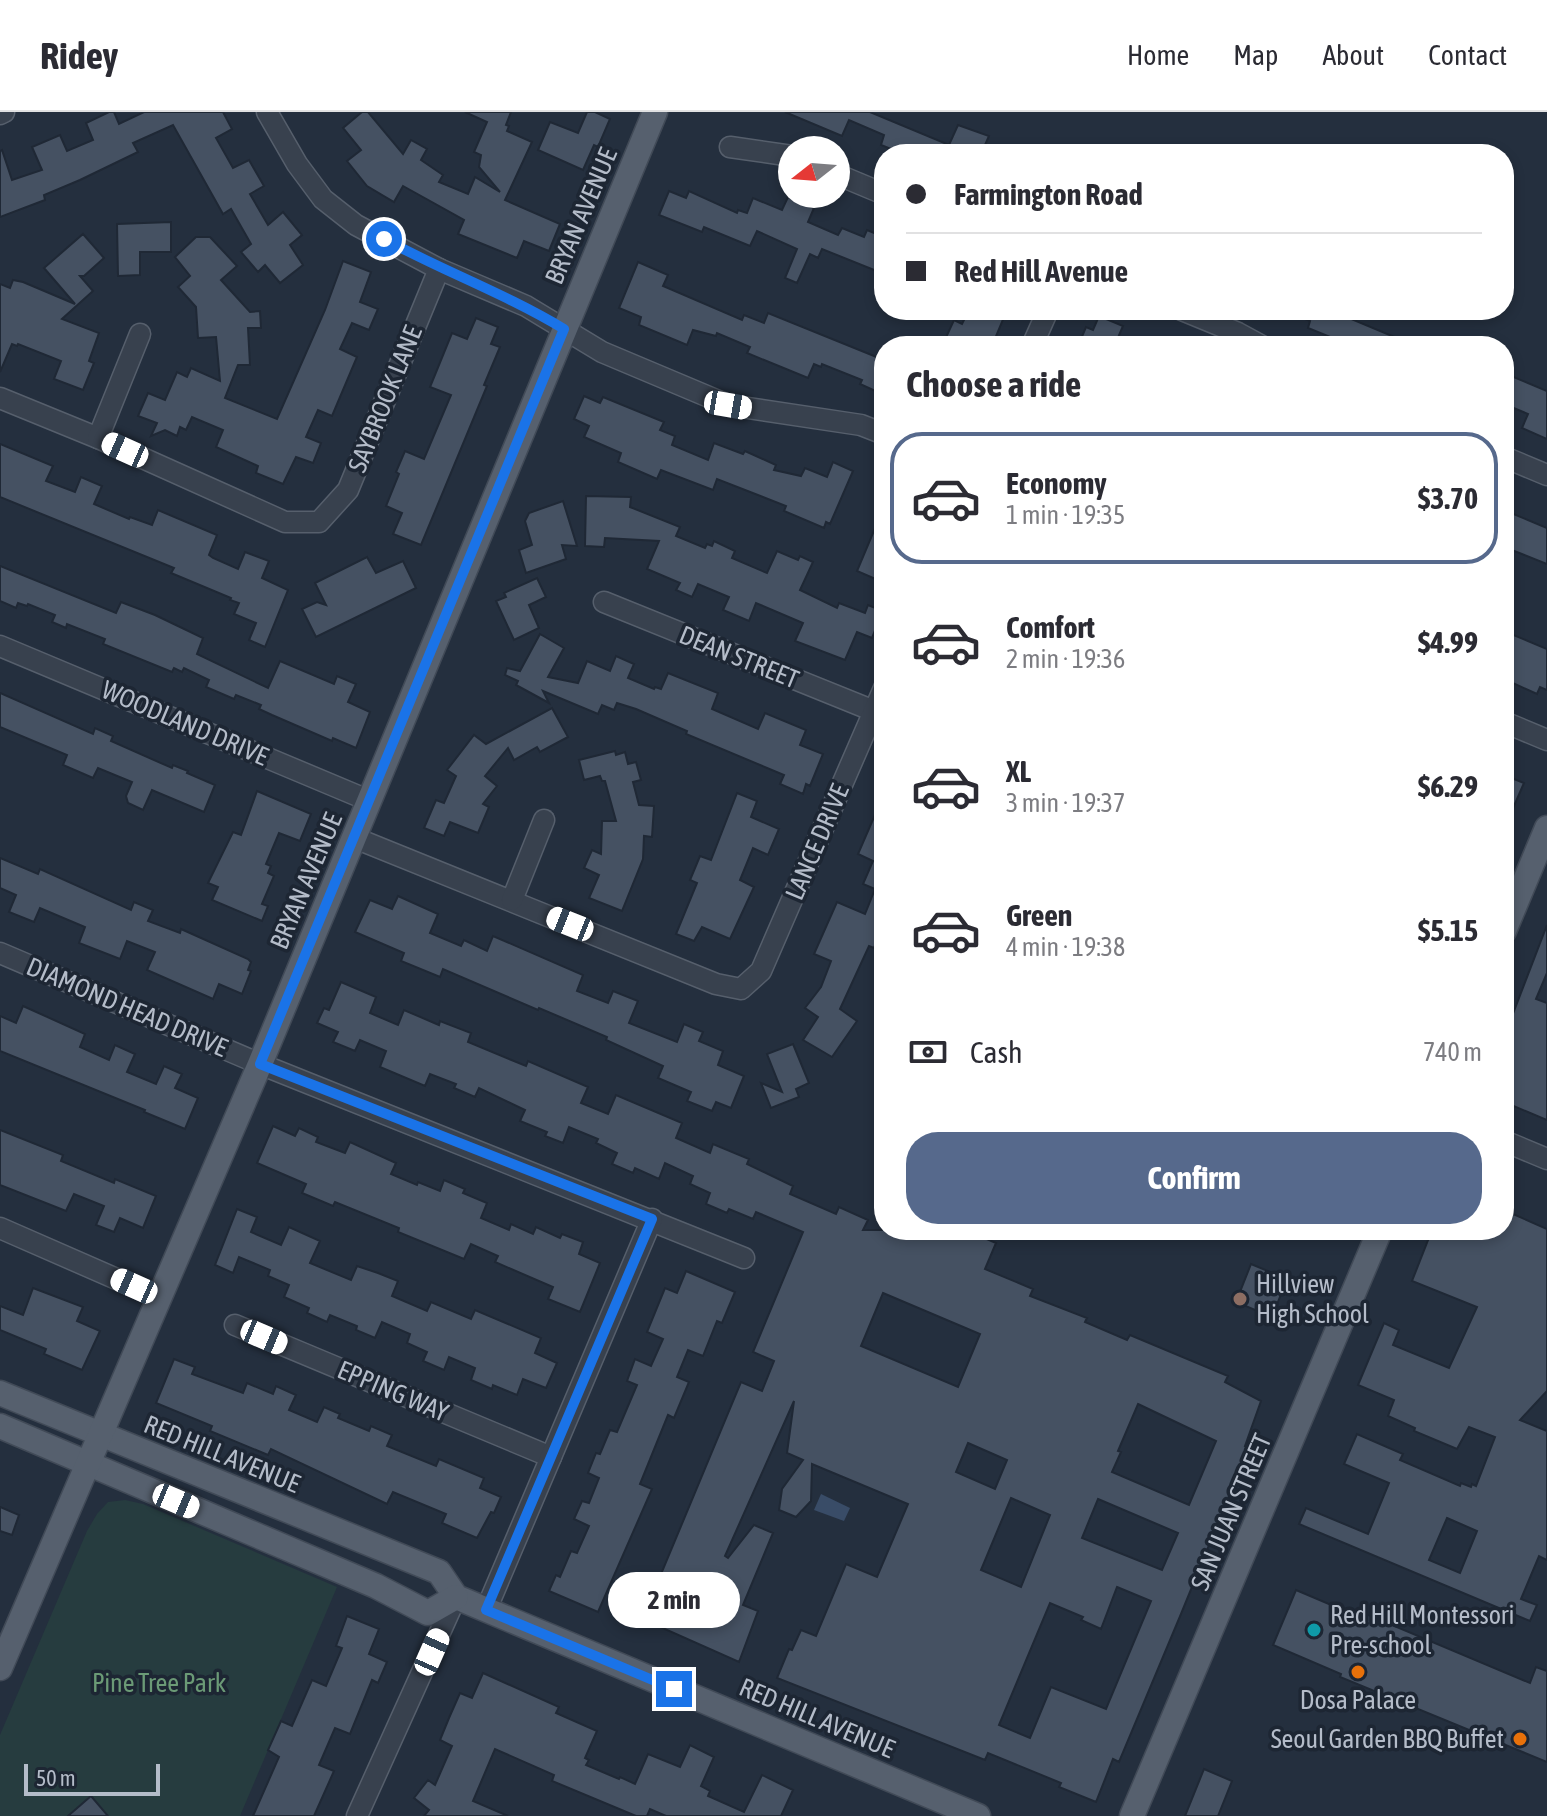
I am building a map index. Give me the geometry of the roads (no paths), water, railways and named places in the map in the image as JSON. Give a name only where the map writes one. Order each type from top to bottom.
[{"type":"main road","name":"BRYAN AVENUE","points":[[0,1668],[260,1064],[655,112]]},
{"type":"main road","points":[[1514,907],[1547,828]]},
{"type":"main road","name":"SAN JUAN STREET","points":[[1132,1816],[1376,1240]]},
{"type":"main road","name":"RED HILL AVENUE","points":[[0,1393],[99,1436],[439,1572],[456,1597],[978,1816]]},
{"type":"main road","points":[[0,1426],[376,1586],[428,1613],[456,1597]]},
{"type":"street","points":[[267,112],[297,164],[323,199],[356,225],[439,269],[526,306],[602,352],[728,405],[861,425],[874,430]]},
{"type":"street","points":[[730,147],[778,154]]},
{"type":"street","points":[[850,180],[874,190]]},
{"type":"street","name":"SAYBROOK LANE","points":[[98,438],[285,522],[319,522],[348,490],[439,269]]},
{"type":"street","points":[[1206,320],[1244,336]]},
{"type":"street","points":[[0,398],[98,438],[140,334]]},
{"type":"street","points":[[1514,461],[1547,475]]},
{"type":"street","name":"DEAN STREET","points":[[604,602],[874,711]]},
{"type":"street","name":"WOODLAND DRIVE","points":[[0,646],[370,801]]},
{"type":"street","name":"LANCE DRIVE","points":[[512,900],[716,984],[741,989],[761,971],[874,711]]},
{"type":"street","points":[[1514,726],[1547,740]]},
{"type":"street","points":[[355,838],[512,900],[544,820]]},
{"type":"street","name":"DIAMOND HEAD DRIVE","points":[[0,953],[260,1064],[744,1258]]},
{"type":"street","points":[[1514,1145],[1547,1159]]},
{"type":"street","points":[[486,1610],[652,1219]]},
{"type":"street","points":[[0,1228],[160,1298]]},
{"type":"street","name":"EPPING WAY","points":[[235,1325],[551,1457]]},
{"type":"street","points":[[357,1816],[456,1597]]},
{"type":"water","points":[[821,1494],[850,1508],[844,1521],[814,1510]]},
{"type":"place","name":"Hillview High School","points":[[1240,1299]]},
{"type":"place","name":"Red Hill Montessori Pre-school","points":[[1314,1630]]},
{"type":"place","name":"Dosa Palace","points":[[1358,1672]]},
{"type":"place","name":"Seoul Garden BBQ Buffet","points":[[1520,1739]]},
{"type":"park label","name":"Pine Tree Park","points":[[159,1683]]}]
